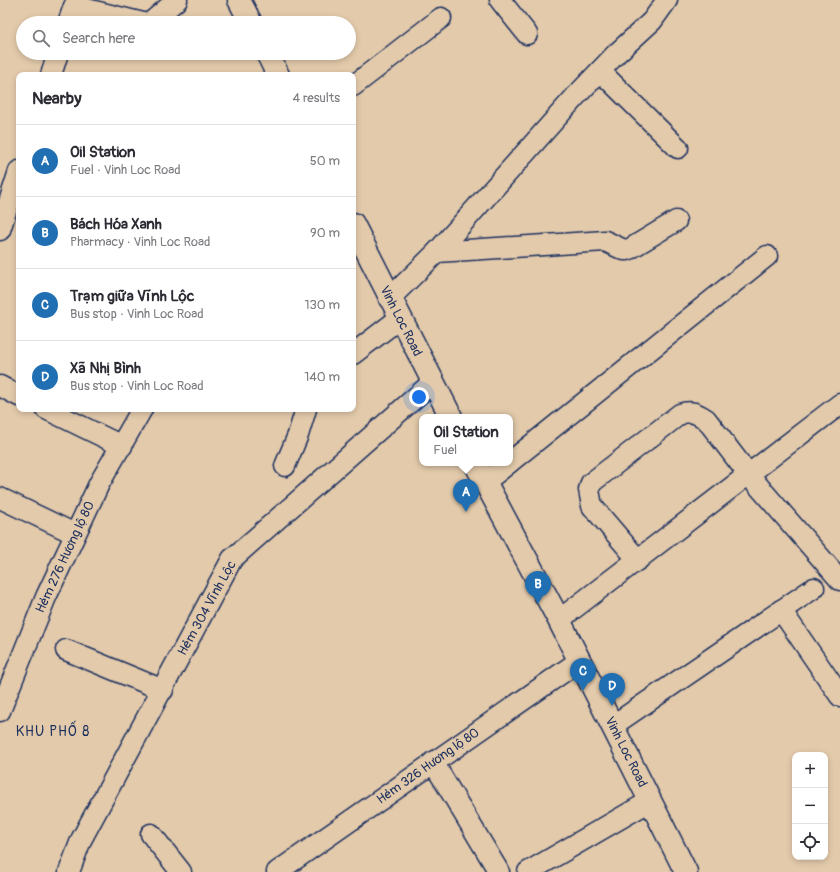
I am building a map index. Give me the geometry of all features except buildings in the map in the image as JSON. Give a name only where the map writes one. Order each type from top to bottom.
[{"type":"main road","points":[[239,0],[247,16]]},
{"type":"main road","points":[[270,60],[276,72]]},
{"type":"main road","name":"Vinh Loc Road","points":[[356,230],[389,299],[449,414]]},
{"type":"main road","name":"Vinh Loc Road","points":[[480,472],[560,620],[579,661],[686,872]]},
{"type":"street","points":[[158,16],[177,0]]},
{"type":"street","points":[[500,0],[527,34]]},
{"type":"street","points":[[389,299],[437,252],[600,71],[652,21],[667,0]]},
{"type":"street","points":[[70,16],[74,6],[115,16]]},
{"type":"street","points":[[356,84],[441,18]]},
{"type":"street","points":[[52,72],[56,60]]},
{"type":"street","points":[[600,71],[678,148]]},
{"type":"street","points":[[0,230],[16,180]]},
{"type":"street","points":[[437,252],[605,241],[624,250],[628,250],[676,221]]},
{"type":"street","points":[[513,459],[767,256]]},
{"type":"street","points":[[356,352],[400,318]]},
{"type":"street","name":"Hẻm 304 Vĩnh Lộc","points":[[69,872],[81,840],[163,690],[232,559],[433,382]]},
{"type":"street","points":[[0,386],[16,394]]},
{"type":"street","points":[[560,620],[748,474],[838,408]]},
{"type":"street","points":[[52,412],[122,446]]},
{"type":"street","name":"Hẻm 276 Hương lộ 80","points":[[0,711],[46,597],[75,534],[99,484],[140,412]]},
{"type":"street","points":[[285,466],[298,435],[305,412]]},
{"type":"street","points":[[638,560],[592,506],[589,490],[592,483],[680,414],[692,412],[706,419],[748,474],[840,580]]},
{"type":"street","points":[[480,472],[497,466]]},
{"type":"street","points":[[0,498],[75,534]]},
{"type":"street","points":[[612,726],[814,588]]},
{"type":"street","points":[[781,610],[840,696]]},
{"type":"street","points":[[66,650],[163,690]]},
{"type":"street","name":"Hẻm 326 Hương lộ 80","points":[[277,872],[579,661]]},
{"type":"street","points":[[433,762],[499,872]]},
{"type":"street","points":[[528,872],[650,801]]},
{"type":"street","points":[[151,834],[181,872]]},
{"type":"place","name":"Oil Station","points":[[466,512]]},
{"type":"place","name":"Bách Hóa Xanh","points":[[538,604]]},
{"type":"place","name":"Trạm giữa Vĩnh Lộc","points":[[583,691]]},
{"type":"place","name":"Xã Nhị Bình","points":[[612,706]]},
{"type":"district","name":"KHU PHỐ 8","points":[[53,731]]}]
